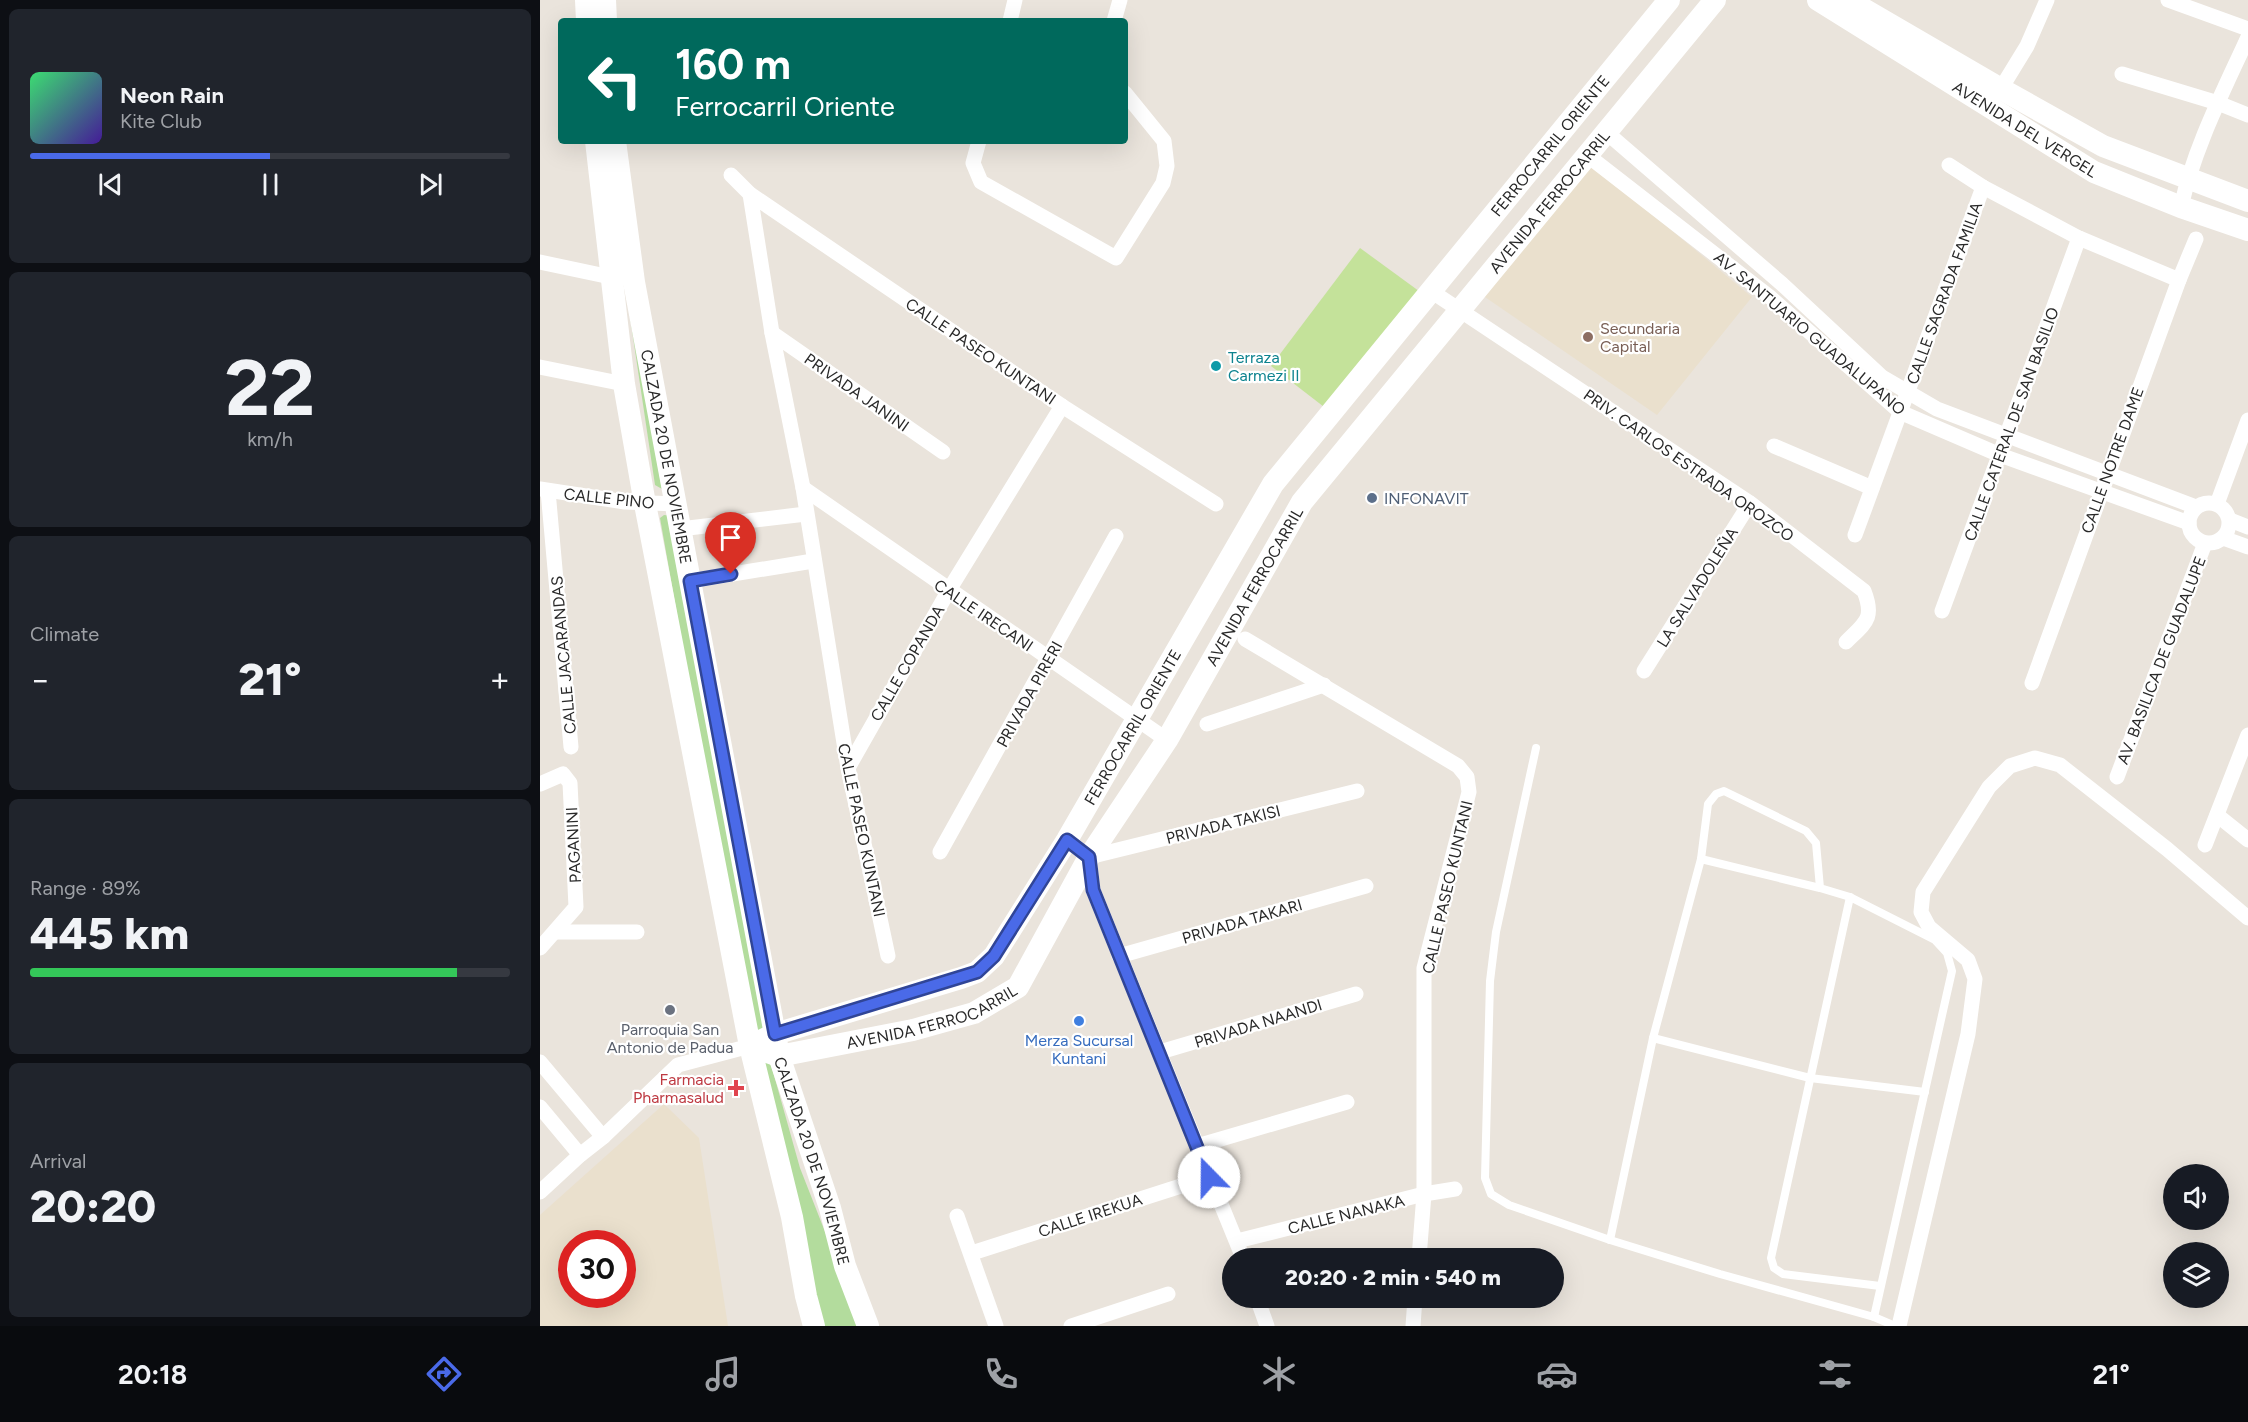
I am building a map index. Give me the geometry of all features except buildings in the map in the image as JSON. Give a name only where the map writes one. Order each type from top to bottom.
[{"type":"main road","points":[[586,0],[587,18]]},
{"type":"main road","points":[[605,0],[606,18]]},
{"type":"main road","name":"FERROCARRIL ORIENTE","points":[[777,1045],[902,994],[977,972],[994,956],[1067,840],[1273,484],[1669,0]]},
{"type":"main road","name":"AVENIDA FERROCARRIL","points":[[777,1045],[913,1030],[974,1013],[1018,987],[1089,857],[1167,740],[1302,502],[1715,0]]},
{"type":"main road","name":"AVENIDA DEL VERGEL","points":[[1818,0],[1995,98],[2103,146],[2248,201]]},
{"type":"main road","name":"AVENIDA DEL VERGEL","points":[[1848,0],[1995,98],[2094,172],[2181,207],[2248,230]]},
{"type":"main road","name":"CALZADA 20 DE NOVIEMBRE","points":[[596,144],[624,384],[645,504],[750,1046],[792,1217],[806,1296],[814,1326]]},
{"type":"main road","name":"CALZADA 20 DE NOVIEMBRE","points":[[615,144],[634,282],[777,1045],[830,1208],[845,1266],[868,1326]]},
{"type":"main road","points":[[1352,388],[1376,411]]},
{"type":"main road","points":[[1247,528],[1275,548]]},
{"type":"main road","points":[[902,994],[913,1030]]},
{"type":"main road","points":[[750,1046],[777,1045]]},
{"type":"street","points":[[1011,18],[1015,0]]},
{"type":"street","points":[[1115,18],[1120,0]]},
{"type":"street","points":[[1995,98],[2027,46],[2047,0]]},
{"type":"street","points":[[2168,0],[2248,29]]},
{"type":"street","points":[[2181,207],[2187,179],[2248,37]]},
{"type":"street","points":[[2122,74],[2218,103],[2248,115]]},
{"type":"street","points":[[978,144],[973,163],[981,182],[1116,258],[1163,183],[1167,166],[1164,141],[1128,97]]},
{"type":"street","name":"AV. SANTUARIO GUADALUPANO","points":[[1606,132],[1782,284],[1882,377],[1937,409],[2196,507]]},
{"type":"street","name":"AV. SANTUARIO GUADALUPANO","points":[[1587,155],[1771,298],[1900,412],[2000,455],[2189,524]]},
{"type":"street","points":[[1949,165],[1983,188],[2079,238],[2179,280]]},
{"type":"street","name":"CALLE PASEO KUNTANI","points":[[731,175],[750,194],[1062,406],[1216,504]]},
{"type":"street","name":"CALLE SAGRADA FAMILIA","points":[[1855,535],[1983,188]]},
{"type":"street","points":[[1658,209],[1673,192]]},
{"type":"street","name":"CALLE PASEO KUNTANI","points":[[750,194],[772,333],[803,488],[848,768],[888,957]]},
{"type":"street","name":"CALLE CATERAL DE SAN BASILIO","points":[[1942,610],[2079,238]]},
{"type":"street","name":"CALLE NOTRE DAME","points":[[2032,683],[2107,474],[2196,240]]},
{"type":"street","points":[[540,262],[634,282]]},
{"type":"street","points":[[1771,298],[1782,284]]},
{"type":"street","points":[[1431,291],[1460,310]]},
{"type":"street","name":"PRIV. CARLOS ESTRADA OROZCO","points":[[1460,310],[1750,503],[1864,591],[1870,607],[1867,621],[1846,642]]},
{"type":"street","name":"PRIVADA JANINI","points":[[772,333],[943,452]]},
{"type":"street","points":[[540,367],[624,384]]},
{"type":"street","name":"CALLE COPANDA","points":[[848,768],[949,590],[1062,406]]},
{"type":"street","points":[[2217,504],[2248,420]]},
{"type":"street","points":[[1774,446],[1872,488]]},
{"type":"street","name":"CALLE IRECANI","points":[[803,488],[1167,740]]},
{"type":"street","name":"CALLE PINO","points":[[544,490],[645,504],[677,504]]},
{"type":"street","name":"CALLE JACARANDAS","points":[[544,490],[571,747]]},
{"type":"street","points":[[2189,524],[2196,507],[2206,502],[2217,504],[2226,511],[2230,520],[2248,527]]},
{"type":"street","name":"LA SALVADOLEÑA","points":[[1644,671],[1750,503]]},
{"type":"street","points":[[680,529],[806,514]]},
{"type":"street","points":[[2230,520],[2223,538],[2248,547]]},
{"type":"street","name":"AV. BASILICA DE GUADALUPE","points":[[2189,524],[2194,536],[2205,543],[2216,542],[2223,538]]},
{"type":"street","name":"PRIVADA PIRERI","points":[[940,852],[1116,536]]},
{"type":"street","name":"AV. BASILICA DE GUADALUPE","points":[[2117,777],[2205,543]]},
{"type":"street","points":[[690,581],[813,561]]},
{"type":"street","name":"CALLE PASEO KUNTANI","points":[[1245,639],[1458,766],[1467,777],[1469,792],[1424,968],[1424,1194],[1420,1248]]},
{"type":"street","points":[[1207,724],[1324,685]]},
{"type":"street","points":[[2205,845],[2248,735]]},
{"type":"street","points":[[1897,1326],[1968,1034],[1975,979],[1968,960],[1929,927],[1921,912],[1923,892],[1989,787],[2010,766],[2035,758],[2060,765],[2168,849],[2248,918]]},
{"type":"street","name":"PAGANINI","points":[[540,784],[563,774],[570,783],[576,907],[555,932]]},
{"type":"street","name":"PRIVADA TAKISI","points":[[1089,857],[1357,791]]},
{"type":"street","points":[[2217,814],[2248,840]]},
{"type":"street","points":[[1067,840],[1089,857],[1093,890],[1239,1248]]},
{"type":"street","name":"PRIVADA TAKARI","points":[[1119,956],[1366,886]]},
{"type":"street","points":[[540,948],[555,932],[637,932]]},
{"type":"street","name":"PRIVADA NAANDI","points":[[1160,1052],[1356,993]]},
{"type":"street","points":[[540,1192],[603,1137],[678,1065],[750,1046]]},
{"type":"street","points":[[540,1062],[603,1137]]},
{"type":"street","points":[[1197,1146],[1347,1102]]},
{"type":"street","points":[[540,1107],[580,1155]]},
{"type":"street","name":"CALLE IREKUA","points":[[972,1253],[1209,1177]]},
{"type":"street","name":"CALLE NANAKA","points":[[1237,1241],[1424,1194],[1455,1189]]},
{"type":"street","points":[[957,1215],[996,1326]]},
{"type":"street","points":[[1071,1326],[1168,1294]]},
{"type":"street","points":[[1261,1308],[1267,1326]]},
{"type":"street","points":[[1413,1326],[1414,1308]]},
{"type":"lane","points":[[1536,748],[1496,932],[1492,961],[1485,1178],[1491,1194],[1509,1205],[1610,1240],[1874,1317],[1897,1326]]},
{"type":"lane","points":[[1610,1240],[1653,1038],[1701,859],[1708,804],[1716,794],[1724,791],[1806,831],[1816,843],[1820,888]]},
{"type":"lane","points":[[1701,859],[1851,897],[1935,940],[1947,953],[1952,971],[1874,1317]]},
{"type":"lane","points":[[1851,897],[1771,1258],[1774,1268],[1782,1274],[1880,1286]]},
{"type":"lane","points":[[1653,1038],[1810,1078],[1925,1092]]},
{"type":"shaded area","points":[[1588,161],[1752,297],[1657,415],[1482,295]]},
{"type":"shaded area","points":[[664,1104],[699,1138],[728,1326],[540,1326],[540,1215]]},
{"type":"green space","points":[[1360,248],[1423,294],[1328,410],[1271,366]]},
{"type":"green space","points":[[626,290],[662,489],[655,485]]},
{"type":"green space","points":[[664,515],[673,516],[767,1029],[751,1031],[660,518]]},
{"type":"green space","points":[[763,1060],[770,1061],[800,1168],[862,1326],[819,1326]]},
{"type":"place","name":"Secundaria Capital","points":[[1588,337]]},
{"type":"place","name":"Terraza Carmezi II","points":[[1216,366]]},
{"type":"place","name":"INFONAVIT","points":[[1372,498]]},
{"type":"place","name":"Parroquia San Antonio de Padua","points":[[670,1010]]},
{"type":"place","name":"Merza Sucursal Kuntani","points":[[1079,1021]]},
{"type":"place","name":"Farmacia Pharmasalud","points":[[736,1088]]},
{"type":"route","points":[[731,574],[690,581],[775,1034],[977,972],[994,956],[1067,840],[1089,857],[1093,890],[1209,1177]]}]
